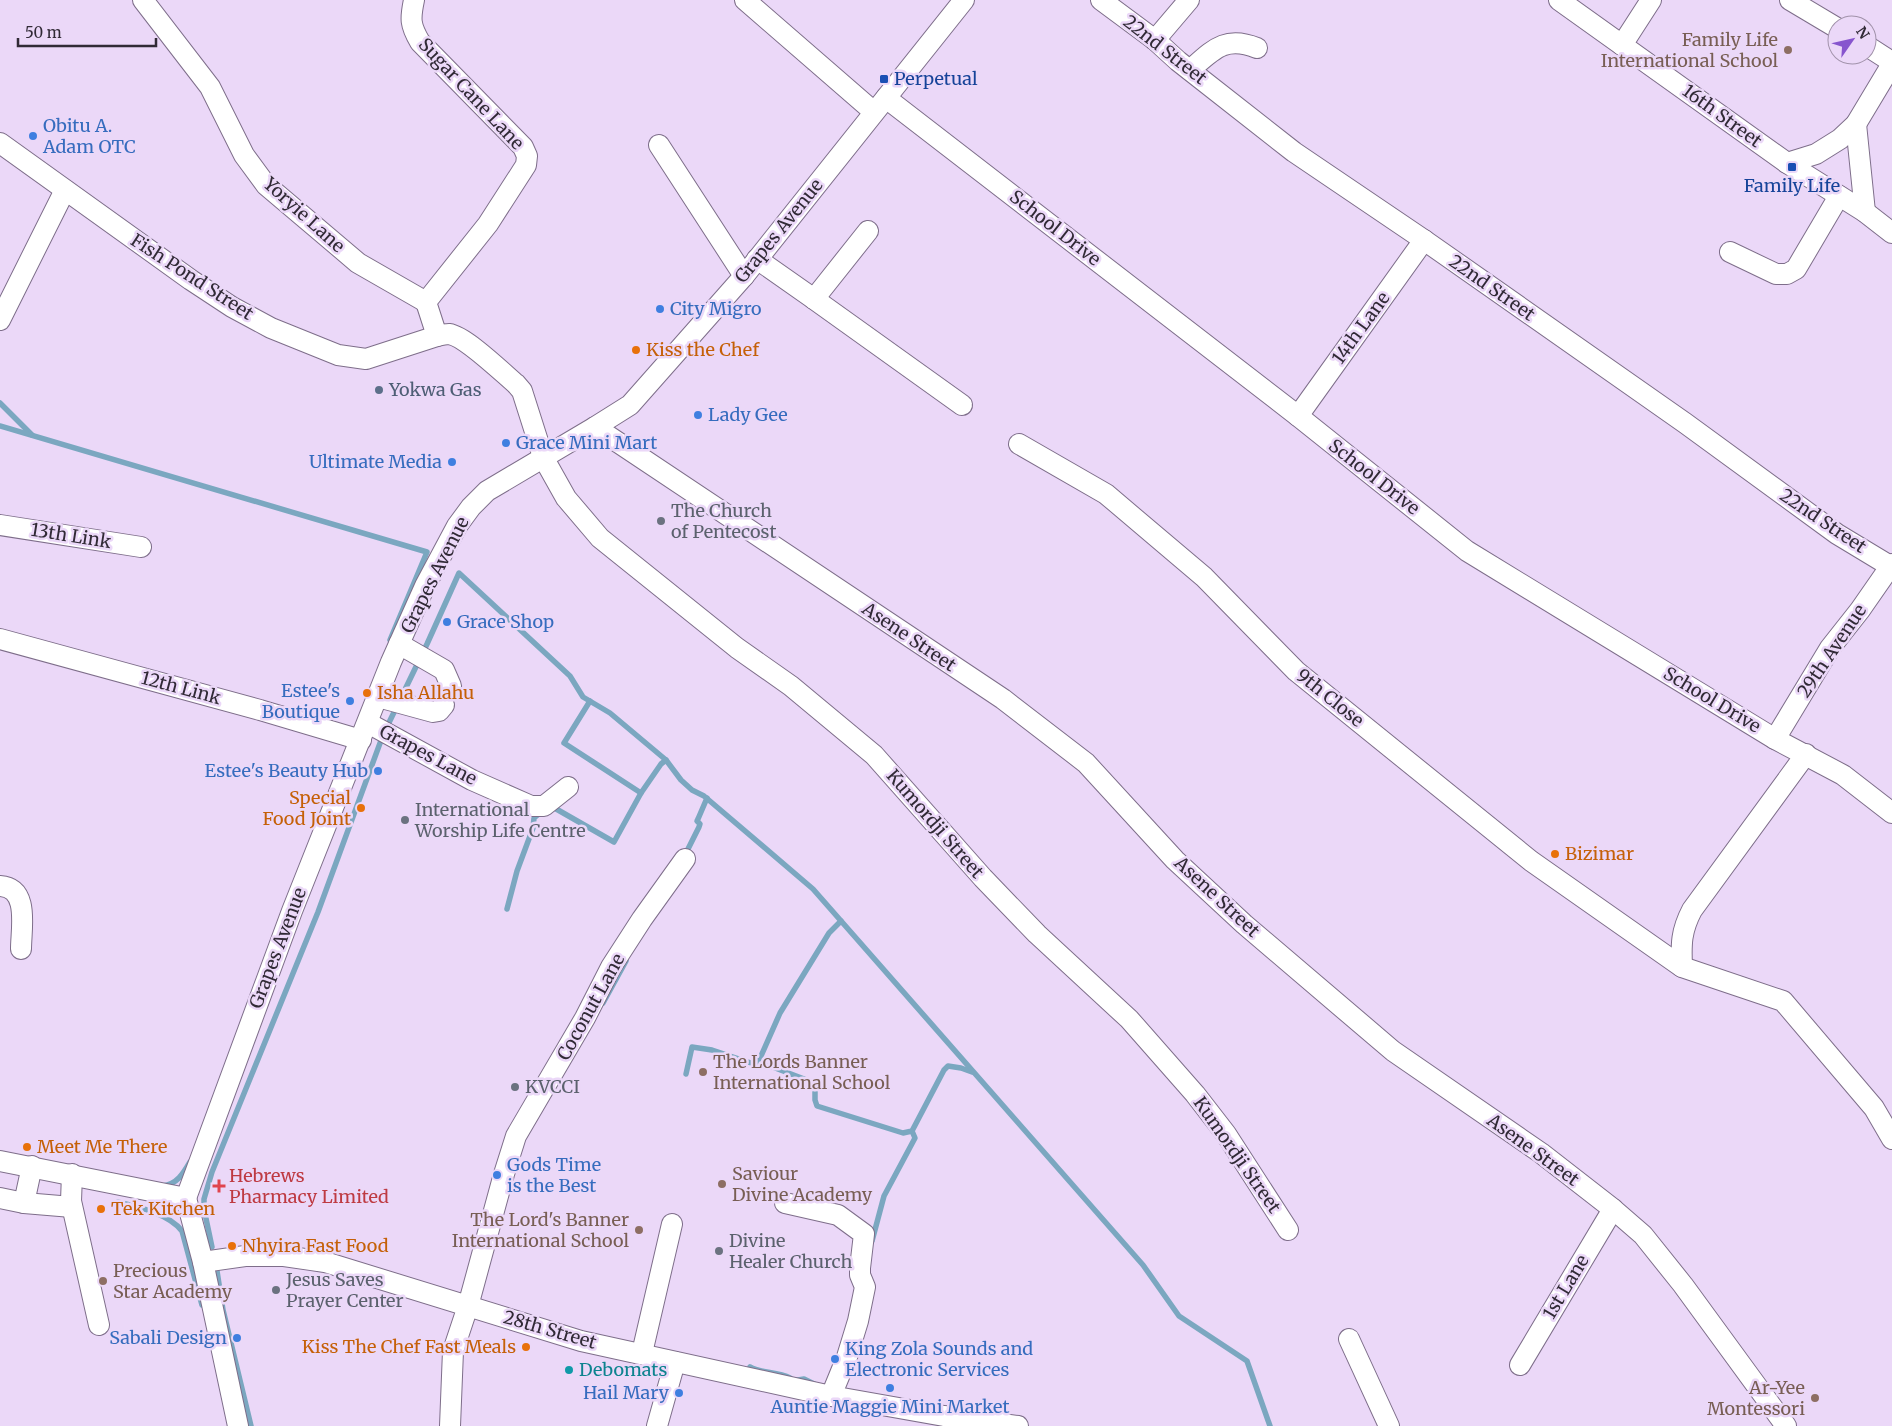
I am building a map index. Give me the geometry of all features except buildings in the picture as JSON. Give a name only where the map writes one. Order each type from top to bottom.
[{"type":"street","name":"Yoryie Lane","points":[[143,0],[210,87],[244,155],[266,185],[358,263],[426,302]]},
{"type":"street","name":"Sugar Cane Lane","points":[[414,0],[410,19],[413,31],[420,42],[523,147],[527,156],[526,165],[488,224],[426,302]]},
{"type":"street","name":"School Drive","points":[[746,0],[880,105],[1298,416],[1467,551],[1775,739],[1843,775],[1892,813]]},
{"type":"street","name":"Grapes Avenue","points":[[186,1198],[292,911],[399,644],[425,586],[457,526],[471,507],[487,491],[630,405],[744,276],[933,36],[964,0]]},
{"type":"street","name":"22nd Street","points":[[1101,0],[1155,40],[1294,152],[1424,240],[1838,534],[1891,565]]},
{"type":"street","points":[[1155,40],[1189,0]]},
{"type":"street","name":"16th Street","points":[[1559,0],[1787,163],[1865,212],[1892,233]]},
{"type":"street","points":[[1622,45],[1651,0]]},
{"type":"street","points":[[1790,0],[1827,22]]},
{"type":"street","points":[[1190,70],[1215,48],[1223,44],[1237,43],[1257,48]]},
{"type":"street","points":[[1787,163],[1816,154],[1832,145],[1856,124],[1892,63],[1877,53]]},
{"type":"street","points":[[1856,124],[1865,212]]},
{"type":"street","name":"Fish Pond Street","points":[[0,143],[232,308],[271,328],[338,354],[366,359],[437,336],[449,334],[464,341],[522,391],[543,457]]},
{"type":"street","points":[[659,145],[744,276]]},
{"type":"street","points":[[0,320],[64,190]]},
{"type":"street","points":[[1730,252],[1776,274],[1786,274],[1796,269],[1839,196]]},
{"type":"street","points":[[814,299],[868,231]]},
{"type":"street","name":"14th Lane","points":[[1298,416],[1424,240]]},
{"type":"street","points":[[757,259],[962,405]]},
{"type":"street","points":[[426,302],[437,336]]},
{"type":"street","name":"Asene Street","points":[[595,427],[1003,699],[1086,763],[1175,860],[1244,924],[1393,1051],[1541,1153],[1613,1209],[1642,1235],[1786,1426]]},
{"type":"street","name":"9th Close","points":[[1019,444],[1106,494],[1204,577],[1296,671],[1530,861],[1682,967],[1783,1001],[1874,1108],[1892,1139]]},
{"type":"street","name":"Kumordji Street","points":[[543,457],[566,498],[600,538],[737,648],[791,686],[874,755],[1003,899],[1037,934],[1129,1019],[1195,1094],[1226,1134],[1288,1230]]},
{"type":"street","name":"13th Link","points":[[0,525],[141,546]]},
{"type":"street","name":"29th Avenue","points":[[1775,739],[1830,648],[1860,610],[1891,565]]},
{"type":"street","name":"12th Link","points":[[0,639],[260,710],[364,732]]},
{"type":"street","points":[[399,644],[444,670],[451,686]]},
{"type":"street","points":[[378,697],[433,712],[439,711],[444,705]]},
{"type":"street","name":"Grapes Lane","points":[[364,732],[531,806],[544,806],[568,787]]},
{"type":"street","points":[[1682,967],[1681,943],[1684,926],[1692,910],[1806,754]]},
{"type":"street","name":"Coconut Lane","points":[[450,1426],[453,1351],[468,1306],[516,1136],[585,1018],[611,967],[642,919],[685,859]]},
{"type":"street","points":[[0,886],[7,887],[17,893],[22,902],[21,950]]},
{"type":"street","points":[[0,1161],[186,1198],[203,1262],[238,1426]]},
{"type":"street","points":[[24,1203],[32,1166]]},
{"type":"street","points":[[72,1174],[72,1207],[99,1325]]},
{"type":"street","points":[[0,1198],[24,1203],[72,1207]]},
{"type":"street","points":[[785,1203],[838,1215],[864,1234],[860,1275],[865,1288],[858,1321],[847,1357],[831,1396]]},
{"type":"street","name":"1st Lane","points":[[1520,1365],[1613,1209]]},
{"type":"street","points":[[642,1353],[672,1224]]},
{"type":"street","name":"28th Street","points":[[203,1262],[255,1256],[284,1256],[325,1262],[581,1341],[831,1396],[944,1416],[1018,1426]]},
{"type":"street","points":[[1349,1339],[1389,1426]]},
{"type":"street","points":[[657,1426],[675,1362]]},
{"type":"waterway","points":[[0,403],[32,435]]},
{"type":"waterway","points":[[0,426],[427,552],[390,640]]},
{"type":"waterway","points":[[212,1247],[204,1209],[204,1199],[212,1172],[318,912],[383,735],[459,573],[570,676],[583,697],[610,713],[666,760],[681,780],[692,790],[704,796],[813,889],[1143,1265],[1179,1316],[1247,1361],[1270,1426]]},
{"type":"waterway","points":[[590,701],[564,743],[641,793],[661,764],[666,760]]},
{"type":"waterway","points":[[551,806],[614,842],[641,793]]},
{"type":"waterway","points":[[685,855],[699,827],[700,824],[697,821],[707,798]]},
{"type":"waterway","points":[[507,909],[517,871],[533,828],[534,818],[540,813]]},
{"type":"waterway","points":[[686,1074],[692,1047],[712,1050],[757,1065],[780,1013],[829,933],[841,921]]},
{"type":"waterway","points":[[603,1003],[626,961]]},
{"type":"waterway","points":[[757,1065],[770,1066],[812,1082],[815,1085],[817,1106],[903,1133],[912,1131],[944,1070],[948,1066],[972,1072]]},
{"type":"waterway","points":[[872,1241],[884,1196],[915,1138],[912,1131]]},
{"type":"waterway","points":[[163,1186],[176,1181],[190,1162]]},
{"type":"waterway","points":[[118,1202],[162,1216],[182,1231],[202,1305]]},
{"type":"waterway","points":[[217,1271],[223,1310],[251,1426]]},
{"type":"waterway","points":[[750,1367],[790,1378]]},
{"type":"waterway","points":[[792,1381],[804,1379],[816,1385]]},
{"type":"place","name":"Family Life International School","points":[[1788,50]]},
{"type":"place","name":"Perpetual","points":[[884,79]]},
{"type":"place","name":"Obitu A. Adam OTC","points":[[33,136]]},
{"type":"place","name":"Family Life","points":[[1792,167]]},
{"type":"place","name":"City Migro","points":[[660,309]]},
{"type":"place","name":"Kiss the Chef","points":[[636,350]]},
{"type":"place","name":"Yokwa Gas","points":[[379,390]]},
{"type":"place","name":"Lady Gee","points":[[698,415]]},
{"type":"place","name":"Grace Mini Mart","points":[[506,443]]},
{"type":"place","name":"Ultimate Media","points":[[452,462]]},
{"type":"place","name":"The Church of Pentecost","points":[[661,521]]},
{"type":"place","name":"Grace Shop","points":[[447,622]]},
{"type":"place","name":"Isha Allahu","points":[[367,693]]},
{"type":"place","name":"Estee's Boutique","points":[[350,701]]},
{"type":"place","name":"Estee's Beauty Hub","points":[[378,771]]},
{"type":"place","name":"Special Food Joint","points":[[361,808]]},
{"type":"place","name":"International Worship Life Centre","points":[[405,820]]},
{"type":"place","name":"Bizimar","points":[[1555,854]]},
{"type":"place","name":"The Lords Banner International School","points":[[703,1072]]},
{"type":"place","name":"KVCCI","points":[[515,1087]]},
{"type":"place","name":"Meet Me There","points":[[27,1147]]},
{"type":"place","name":"Gods Time is the Best","points":[[497,1175]]},
{"type":"place","name":"Saviour Divine Academy","points":[[722,1184]]},
{"type":"place","name":"Hebrews Pharmacy Limited","points":[[219,1186]]},
{"type":"place","name":"Tek Kitchen","points":[[101,1209]]},
{"type":"place","name":"The Lord's Banner International School","points":[[639,1230]]},
{"type":"place","name":"Nhyira Fast Food","points":[[232,1246]]},
{"type":"place","name":"Divine Healer Church","points":[[719,1251]]},
{"type":"place","name":"Precious Star Academy","points":[[103,1281]]},
{"type":"place","name":"Jesus Saves Prayer Center","points":[[276,1290]]},
{"type":"place","name":"Sabali Design","points":[[237,1338]]},
{"type":"place","name":"Kiss The Chef Fast Meals","points":[[526,1347]]},
{"type":"place","name":"King Zola Sounds and Electronic Services","points":[[835,1359]]},
{"type":"place","name":"Debomats","points":[[569,1370]]},
{"type":"place","name":"Auntie Maggie Mini Market","points":[[890,1388]]},
{"type":"place","name":"Hail Mary","points":[[679,1393]]},
{"type":"place","name":"Ar-Yee Montessori","points":[[1815,1398]]}]
